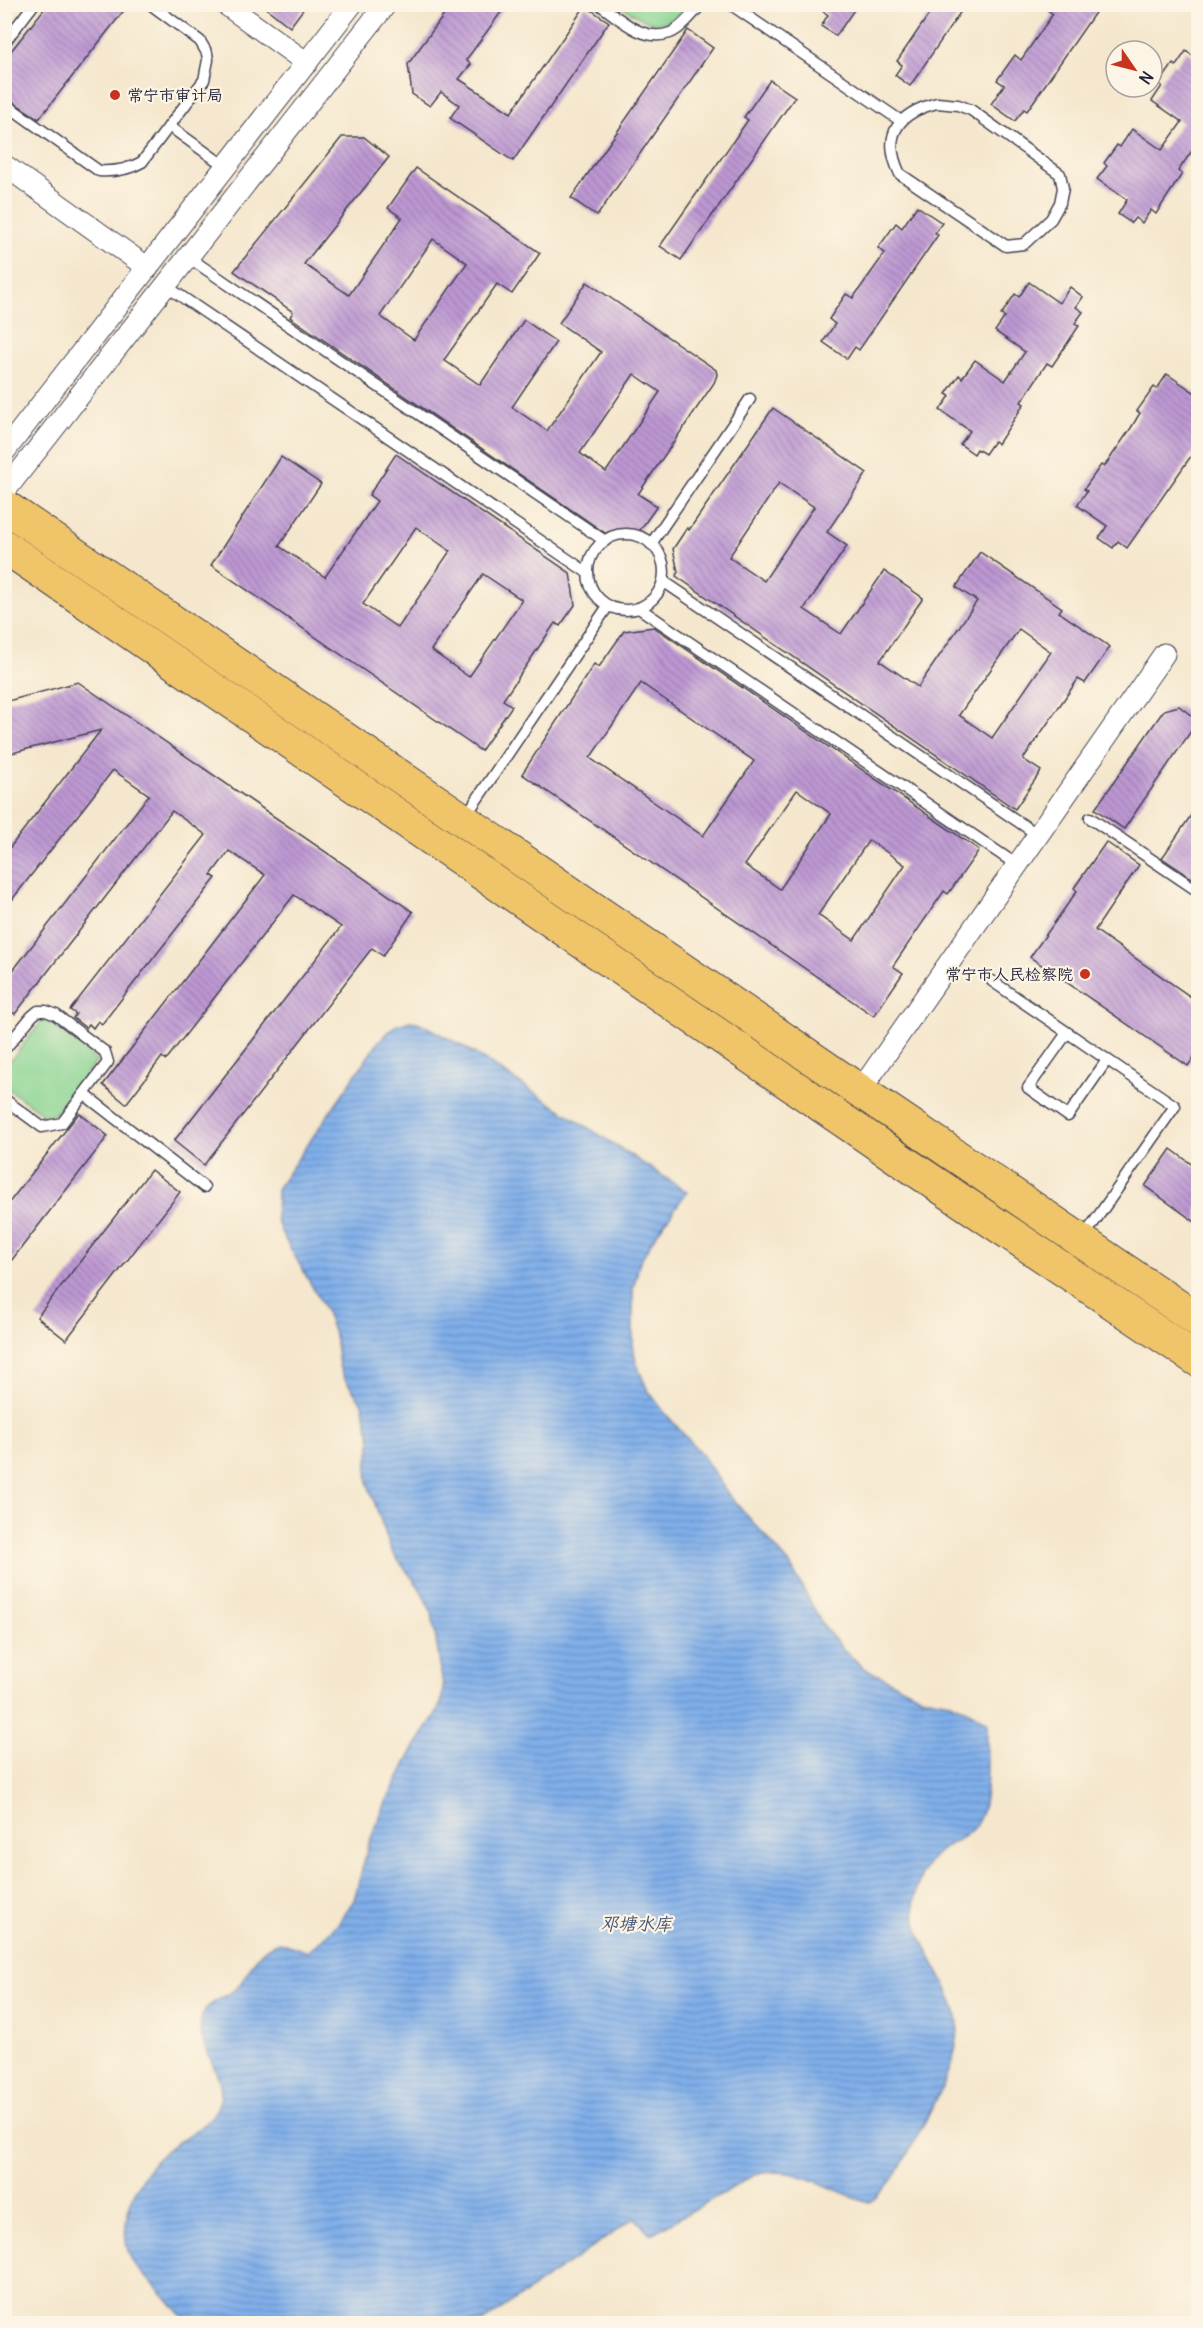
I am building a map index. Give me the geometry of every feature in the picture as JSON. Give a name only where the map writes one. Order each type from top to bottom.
[{"type":"main road","points":[[4,506],[1198,1320]]},
{"type":"main road","points":[[4,546],[917,1171],[1198,1360]]},
{"type":"street","points":[[225,4],[307,63]]},
{"type":"street","points":[[4,452],[352,4]]},
{"type":"street","points":[[4,492],[386,4]]},
{"type":"street","points":[[4,165],[148,268]]},
{"type":"street","points":[[860,1091],[1164,654]]},
{"type":"lane","points":[[4,43],[34,4]]},
{"type":"lane","points":[[4,103],[99,171],[114,172],[130,169],[142,162],[204,81],[207,72],[207,53],[200,41],[150,4]]},
{"type":"lane","points":[[599,4],[642,34],[658,35],[672,33],[702,4]]},
{"type":"lane","points":[[730,4],[901,121]]},
{"type":"lane","points":[[937,103],[958,105],[971,110],[1060,174],[1063,188],[1060,203],[1051,219],[1024,244],[1006,246],[900,174],[895,164],[892,147],[901,121],[916,108],[937,103]]},
{"type":"lane","points":[[169,126],[226,166]]},
{"type":"lane","points":[[188,257],[605,541]]},
{"type":"lane","points":[[166,286],[588,573]]},
{"type":"lane","points":[[651,544],[750,399]]},
{"type":"lane","points":[[624,535],[643,539],[651,544],[662,561],[663,580],[654,597],[639,608],[629,610],[608,606],[594,593],[588,573],[593,555],[605,541],[624,535]]},
{"type":"lane","points":[[663,580],[1038,835]]},
{"type":"lane","points":[[463,819],[608,606]]},
{"type":"lane","points":[[639,608],[1017,865]]},
{"type":"lane","points":[[1090,818],[1198,891]]},
{"type":"lane","points":[[992,981],[1175,1106],[1081,1241]]},
{"type":"lane","points":[[4,1050],[9,1036],[38,1011],[46,1011],[56,1014],[105,1052],[108,1062],[62,1123],[42,1127],[4,1099]]},
{"type":"lane","points":[[1067,1033],[1028,1089],[1068,1116],[1107,1060]]},
{"type":"lane","points":[[84,1094],[204,1187]]},
{"type":"green space","points":[[619,5],[690,5],[671,20],[654,23],[638,17]]},
{"type":"green space","points":[[42,1021],[51,1023],[97,1061],[55,1114],[45,1116],[4,1086],[5,1067]]},
{"type":"water","name":"邓塘水库","points":[[410,1021],[418,1022],[466,1048],[687,1192],[640,1261],[633,1289],[633,1347],[636,1362],[647,1389],[703,1456],[728,1494],[789,1563],[824,1627],[843,1649],[864,1668],[922,1697],[950,1702],[964,1708],[987,1722],[986,1785],[980,1817],[962,1838],[934,1856],[921,1876],[915,1899],[917,1926],[922,1940],[955,2008],[958,2024],[957,2041],[947,2076],[923,2126],[885,2189],[870,2202],[800,2175],[771,2172],[755,2175],[651,2234],[635,2218],[481,2323],[189,2323],[133,2262],[127,2245],[126,2230],[127,2215],[132,2200],[146,2172],[167,2150],[205,2124],[220,2101],[219,2080],[201,2035],[200,2024],[203,2014],[211,2005],[237,1988],[257,1958],[273,1944],[280,1942],[308,1952],[338,1924],[354,1900],[369,1843],[386,1802],[442,1701],[443,1686],[432,1613],[419,1587],[392,1552],[368,1484],[367,1469],[371,1440],[362,1403],[339,1366],[335,1337],[325,1309],[281,1232],[276,1218],[277,1189],[378,1042],[395,1026]]},
{"type":"building","points":[[48,4],[129,4],[39,119],[4,96],[4,60]]},
{"type":"building","points":[[261,4],[307,4],[290,27]]},
{"type":"building","points":[[452,4],[507,4],[466,60],[471,64],[459,79],[511,113],[585,6],[609,22],[513,161],[450,118],[459,105],[441,92],[430,106],[412,94],[408,64]]},
{"type":"building","points":[[813,4],[858,4],[836,36],[821,26],[828,15]]},
{"type":"building","points":[[936,4],[966,4],[910,86],[895,75],[902,65],[897,61]]},
{"type":"building","points":[[1039,4],[1101,4],[1027,111],[1024,109],[1015,121],[991,104],[1004,85],[997,80],[1015,55],[1021,60],[1053,14]]},
{"type":"building","points":[[688,30],[713,48],[597,216],[571,198]]},
{"type":"building","points":[[1186,51],[1198,60],[1198,142],[1178,171],[1182,174],[1156,214],[1151,210],[1142,223],[1135,218],[1131,223],[1118,214],[1127,200],[1097,179],[1107,166],[1104,163],[1117,145],[1120,147],[1132,129],[1162,150],[1182,122],[1152,101],[1164,99],[1164,77],[1173,64],[1176,66]]},
{"type":"building","points":[[770,80],[795,97],[681,260],[660,246],[748,120],[744,117]]},
{"type":"building","points":[[342,137],[364,137],[389,157],[304,264],[349,295],[402,218],[388,208],[416,168],[540,253],[512,294],[497,284],[444,360],[480,385],[524,320],[556,342],[512,407],[547,431],[601,352],[559,323],[587,282],[716,370],[717,375],[714,383],[638,494],[657,506],[638,533],[612,535],[611,537],[290,317],[293,312],[234,271]],"holes":[[[433,239],[467,263],[414,340],[380,316]],[[634,374],[660,392],[606,472],[580,453]]]},
{"type":"building","points":[[917,206],[942,223],[935,233],[938,235],[859,350],[855,347],[847,359],[823,342],[835,324],[829,319],[846,294],[853,298],[885,253],[878,248],[896,223],[902,228]]},
{"type":"building","points":[[1029,282],[1059,303],[1070,287],[1083,297],[1076,307],[1083,312],[1075,323],[1079,326],[1052,366],[1047,363],[1021,402],[1024,404],[998,444],[994,441],[985,454],[977,449],[974,454],[960,444],[970,431],[940,410],[950,396],[946,394],[959,375],[962,378],[975,360],[1005,381],[1025,352],[995,331],[1005,317],[1001,315],[1015,294],[1019,297]]},
{"type":"building","points":[[1167,374],[1198,395],[1198,446],[1127,548],[1118,541],[1113,548],[1099,538],[1107,526],[1077,505],[1087,491],[1084,489],[1101,465],[1104,467],[1131,428],[1140,413],[1137,411],[1154,387],[1157,389]]},
{"type":"building","points":[[773,408],[867,473],[827,532],[847,546],[804,609],[841,634],[884,571],[923,598],[880,661],[918,687],[977,601],[956,587],[980,552],[1062,608],[1059,612],[1110,647],[1085,683],[1078,679],[1023,759],[1041,771],[1015,809],[676,576],[678,572],[673,549],[687,528],[689,530]],"holes":[[[779,483],[814,507],[764,581],[729,557]],[[1019,629],[1051,652],[992,738],[959,715]]]},
{"type":"building","points":[[396,454],[570,573],[575,605],[560,626],[555,623],[503,700],[512,706],[481,751],[211,565],[281,457],[321,484],[279,546],[325,577],[377,501],[369,495]],"holes":[[[416,527],[450,551],[398,628],[363,604]],[[483,574],[522,600],[469,677],[431,650]]]},
{"type":"building","points":[[654,627],[979,850],[948,894],[944,891],[893,966],[903,973],[874,1016],[522,774],[594,664],[599,667],[624,631]],"holes":[[[641,683],[754,761],[703,836],[590,758]],[[797,790],[831,814],[780,889],[745,865]],[[869,840],[905,865],[854,940],[818,915]]]},
{"type":"building","points":[[78,682],[413,912],[383,956],[372,948],[204,1165],[174,1141],[341,927],[294,895],[166,1060],[162,1057],[126,1104],[103,1085],[265,875],[229,851],[211,875],[216,878],[102,1024],[98,1021],[93,1028],[89,1024],[86,1028],[73,1018],[76,1014],[70,1010],[206,835],[172,811],[15,1014],[4,1007],[4,982],[149,795],[113,770],[4,910],[4,855],[101,730],[4,755],[4,702]]},
{"type":"building","points":[[1179,706],[1198,721],[1124,829],[1095,809],[1164,710]]},
{"type":"building","points":[[1198,805],[1198,868],[1192,878],[1162,858]]},
{"type":"building","points":[[1106,842],[1139,865],[1095,930],[1198,1002],[1198,1051],[1188,1066],[1030,957],[1077,891],[1074,888]]},
{"type":"building","points":[[79,1113],[108,1136],[4,1270],[4,1209]]},
{"type":"building","points":[[1171,1149],[1198,1169],[1198,1224],[1145,1186]]},
{"type":"building","points":[[151,1170],[180,1192],[66,1340],[37,1317]]},
{"type":"place","name":"常宁市审计局","points":[[115,95]]},
{"type":"place","name":"常宁市人民检察院","points":[[1085,974]]}]
